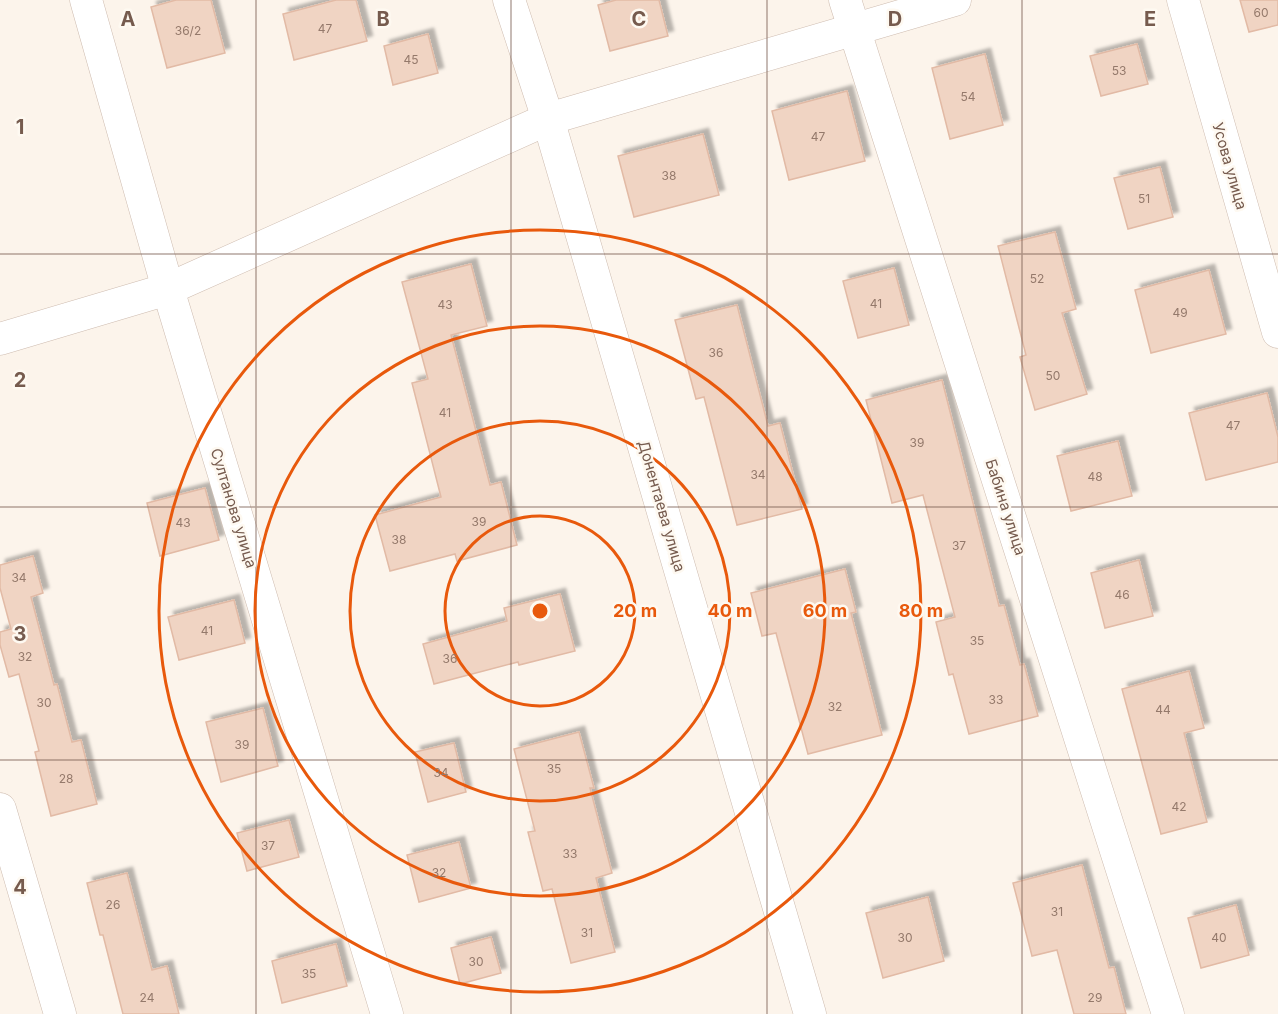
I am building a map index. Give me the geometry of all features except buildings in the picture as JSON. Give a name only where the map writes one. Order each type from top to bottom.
[{"type":"street","name":"Султанова улица","points":[[86,0],[168,289],[387,1014]]},
{"type":"street","name":"Донентаева улица","points":[[509,0],[548,119],[810,1014]]},
{"type":"street","name":"Бабина улица","points":[[845,0],[1168,1014]]},
{"type":"street","points":[[0,339],[168,289],[548,119],[955,0]]},
{"type":"street","name":"Усова улица","points":[[1183,0],[1278,332]]},
{"type":"street","points":[[0,809],[60,1014]]}]
